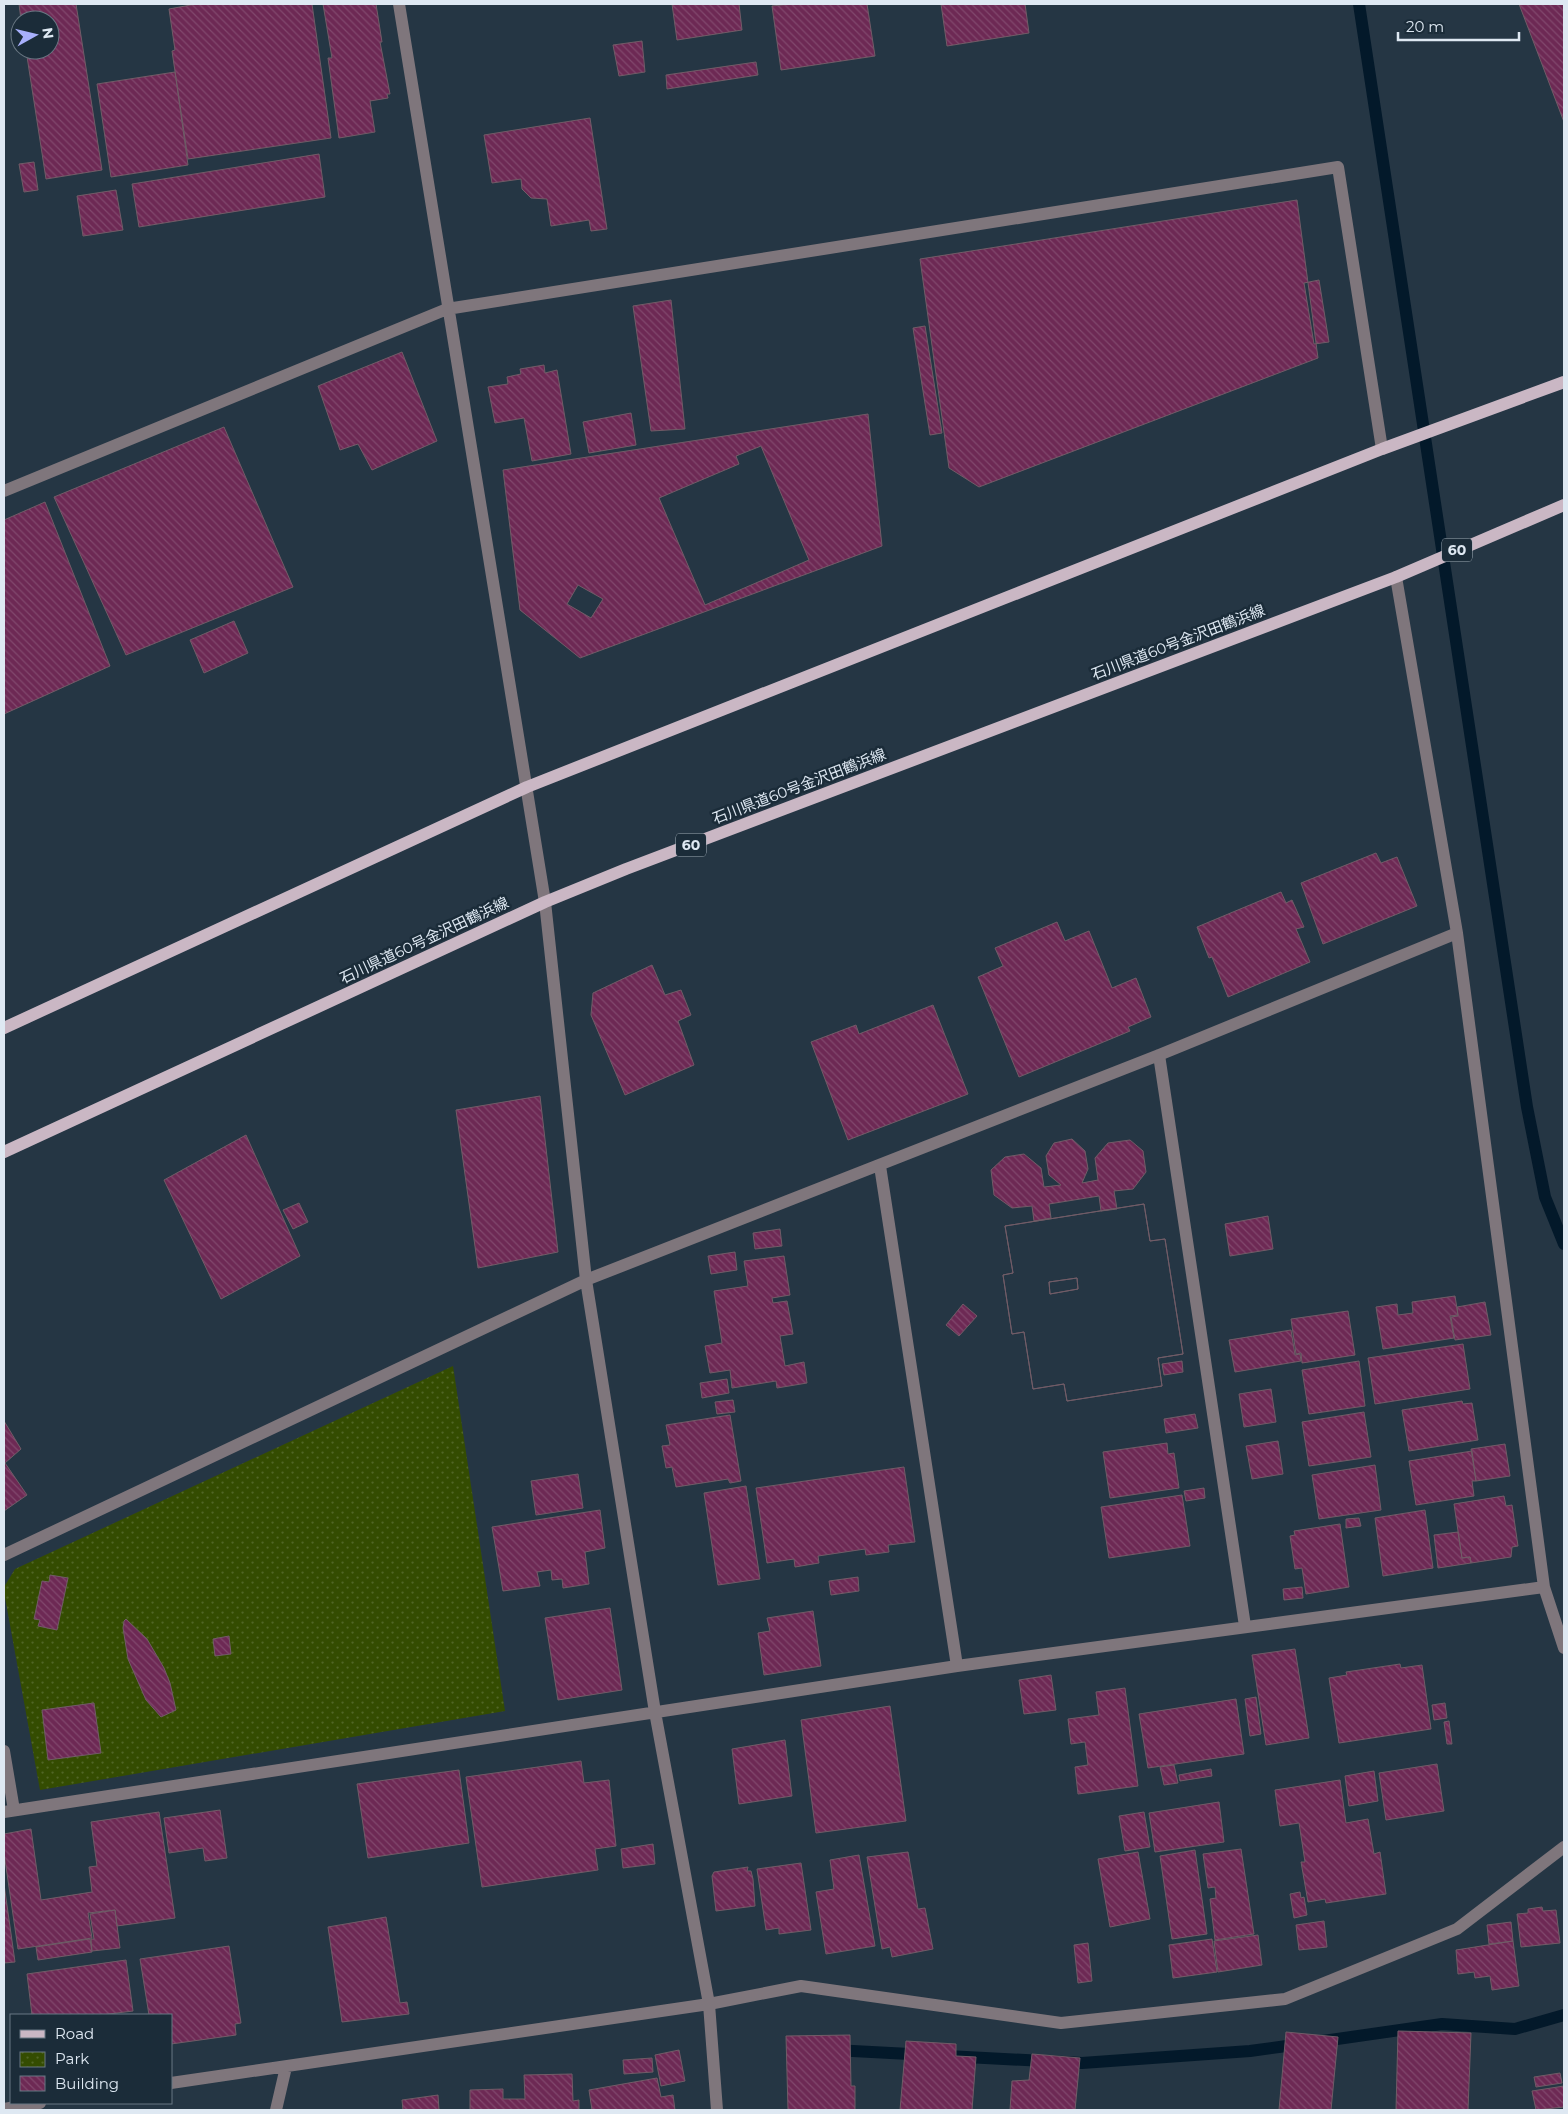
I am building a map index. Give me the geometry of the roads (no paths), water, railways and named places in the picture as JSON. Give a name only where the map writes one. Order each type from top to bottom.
[{"type":"main road","points":[[4,1028],[527,787],[1382,449],[1564,382]]},
{"type":"main road","name":"石川県道60号金沢田鶴浜線","points":[[4,1152],[545,902],[644,862],[1396,577],[1564,505]]},
{"type":"street","points":[[399,4],[447,309],[545,902],[586,1280],[655,1712],[709,2004],[717,2110]]},
{"type":"street","points":[[4,491],[447,309],[1338,167],[1382,449]]},
{"type":"street","points":[[1396,577],[1457,933],[1544,1587],[1564,1648]]},
{"type":"street","points":[[4,1555],[586,1280],[1159,1055],[1457,933]]},
{"type":"street","points":[[1159,1055],[1245,1626]]},
{"type":"street","points":[[880,1166],[957,1666]]},
{"type":"street","points":[[4,1752],[9,1811],[957,1666],[1544,1587]]},
{"type":"street","points":[[172,2084],[709,2004],[801,1986],[1061,2023],[1285,1999],[1457,1929],[1564,1847]]},
{"type":"street","points":[[276,2110],[286,2067]]},
{"type":"street","points":[[4,2108],[33,2104]]},
{"type":"waterway","points":[[1359,4],[1527,1107],[1545,1197],[1564,1244]]},
{"type":"waterway","points":[[1323,2041],[1442,2024],[1515,2029],[1564,2015]]},
{"type":"waterway","points":[[834,2050],[1082,2063],[1250,2051],[1301,2044]]}]
